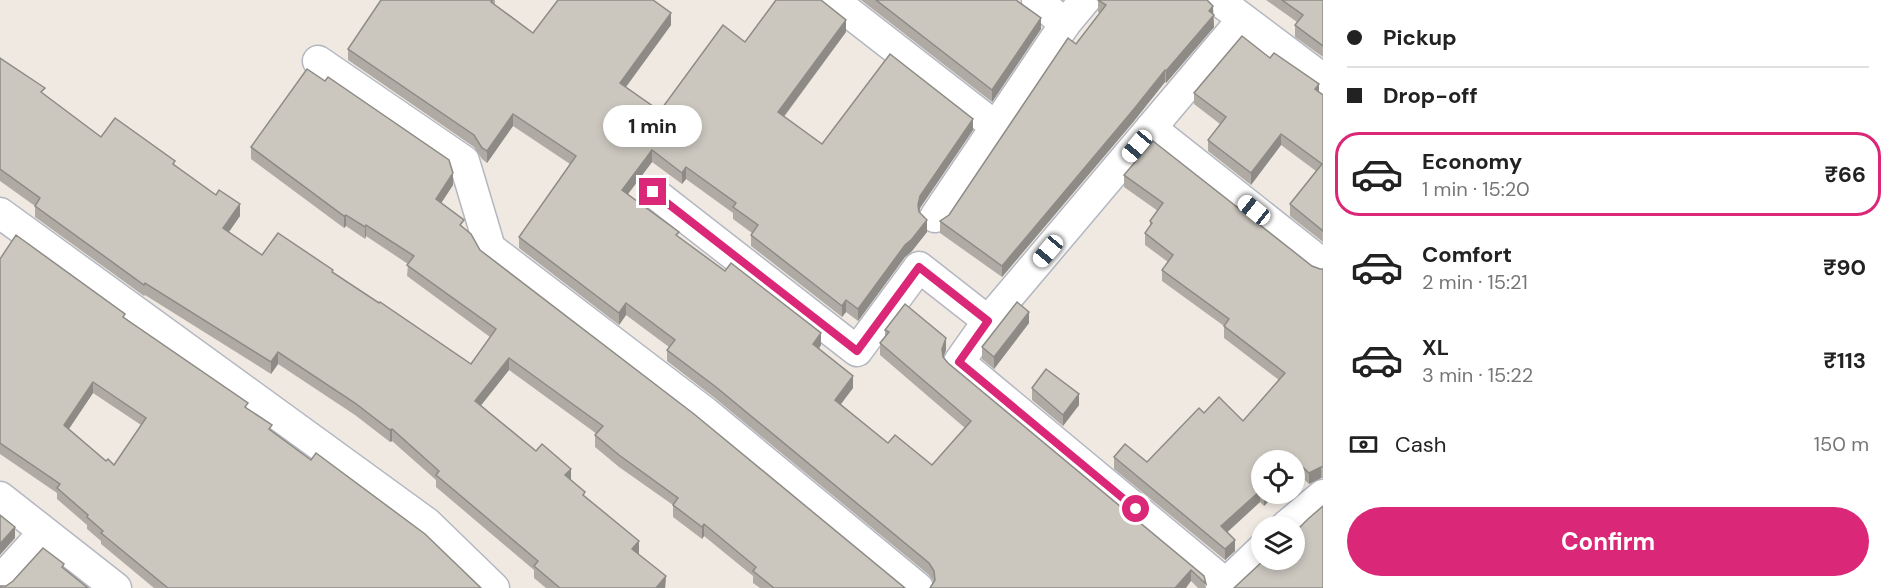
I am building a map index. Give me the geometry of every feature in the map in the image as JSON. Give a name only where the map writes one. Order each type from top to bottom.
[{"type":"street","points":[[833,0],[995,126]]},
{"type":"street","points":[[1037,0],[1065,24]]},
{"type":"street","points":[[934,217],[1065,24],[1085,0]]},
{"type":"street","points":[[1218,0],[1323,79]]},
{"type":"street","points":[[1243,19],[988,321],[959,362],[1223,586],[1251,559]]},
{"type":"street","points":[[318,61],[464,161],[490,248],[705,412],[918,588]]},
{"type":"street","points":[[1151,128],[1323,264]]},
{"type":"street","points":[[653,192],[857,351],[919,267],[988,321]]},
{"type":"street","points":[[0,213],[427,523],[494,588]]},
{"type":"street","points":[[0,497],[116,588]]},
{"type":"street","points":[[0,581],[44,532]]},
{"type":"building","points":[[381,0],[493,0],[491,2],[533,33],[558,0],[653,0],[671,13],[620,83],[660,111],[723,25],[745,42],[776,0],[821,0],[846,20],[778,112],[822,144],[890,54],[973,119],[920,196],[919,212],[927,220],[905,245],[858,309],[846,300],[842,306],[751,235],[758,225],[733,207],[736,203],[686,167],[682,173],[652,150],[622,190],[679,232],[676,235],[725,271],[731,263],[821,333],[813,344],[853,376],[835,400],[888,443],[895,435],[932,465],[971,421],[880,343],[889,332],[885,330],[905,304],[946,338],[942,349],[943,357],[948,363],[1204,576],[1206,584],[1191,570],[1175,588],[930,588],[935,580],[934,571],[929,563],[716,387],[667,350],[675,340],[626,303],[619,313],[519,237],[576,156],[513,114],[487,151],[482,148],[474,135],[348,49]]},
{"type":"building","points":[[876,0],[1016,0],[1041,18],[992,90]]},
{"type":"building","points":[[1098,0],[1207,0],[1213,6],[1209,11],[1214,15],[1165,70],[1002,266],[940,221],[949,215],[1068,38],[1076,44],[1106,5]]},
{"type":"building","points":[[1282,0],[1323,0],[1323,46],[1295,25],[1303,15]]},
{"type":"building","points":[[1242,36],[1270,58],[1274,53],[1319,84],[1315,89],[1323,95],[1323,231],[1290,204],[1322,164],[1281,134],[1251,173],[1208,140],[1226,117],[1194,93]]},
{"type":"building","points":[[0,58],[45,88],[41,92],[101,137],[115,118],[175,161],[173,164],[216,195],[219,190],[240,204],[223,228],[262,255],[278,233],[333,270],[332,272],[471,364],[496,329],[407,265],[414,256],[366,225],[365,227],[346,215],[344,216],[251,147],[307,69],[325,81],[328,77],[449,160],[453,173],[436,199],[464,220],[460,225],[471,234],[480,250],[694,414],[905,588],[774,588],[753,571],[756,567],[704,524],[702,527],[673,505],[678,498],[595,435],[603,426],[509,358],[475,401],[536,451],[542,444],[571,469],[565,475],[585,492],[583,495],[639,541],[632,549],[666,576],[656,588],[560,588],[534,566],[538,561],[436,475],[439,471],[392,429],[390,430],[355,403],[278,352],[271,362],[145,283],[144,285],[35,206],[40,198],[0,169]]},
{"type":"building","points":[[1153,141],[1312,266],[1323,269],[1323,467],[1309,473],[1305,469],[1305,450],[1251,450],[1251,499],[1221,526],[1235,540],[1225,549],[1114,457],[1125,444],[1147,462],[1199,408],[1204,413],[1219,397],[1243,421],[1285,373],[1224,326],[1229,319],[1162,270],[1173,255],[1145,233],[1152,223],[1150,221],[1163,203],[1124,175]]},
{"type":"building","points":[[16,235],[125,314],[123,317],[248,403],[245,407],[272,425],[269,429],[311,460],[316,453],[425,534],[481,588],[168,588],[101,533],[103,531],[87,517],[88,515],[57,488],[60,484],[0,443],[0,259]],"holes":[[[93,382],[146,418],[114,465],[108,459],[106,461],[64,425]]]},
{"type":"building","points":[[1017,302],[1029,312],[994,357],[982,347]]},
{"type":"building","points":[[1046,369],[1079,394],[1063,415],[1032,388]]},
{"type":"building","points":[[1323,506],[1323,588],[1234,588],[1253,570],[1305,570],[1305,522]]},
{"type":"building","points":[[0,515],[15,527],[0,544]]},
{"type":"building","points":[[43,548],[64,564],[62,567],[88,588],[0,588],[13,581]]},
{"type":"route","points":[[653,192],[857,351],[919,267],[988,321],[959,362],[1136,509]]}]
